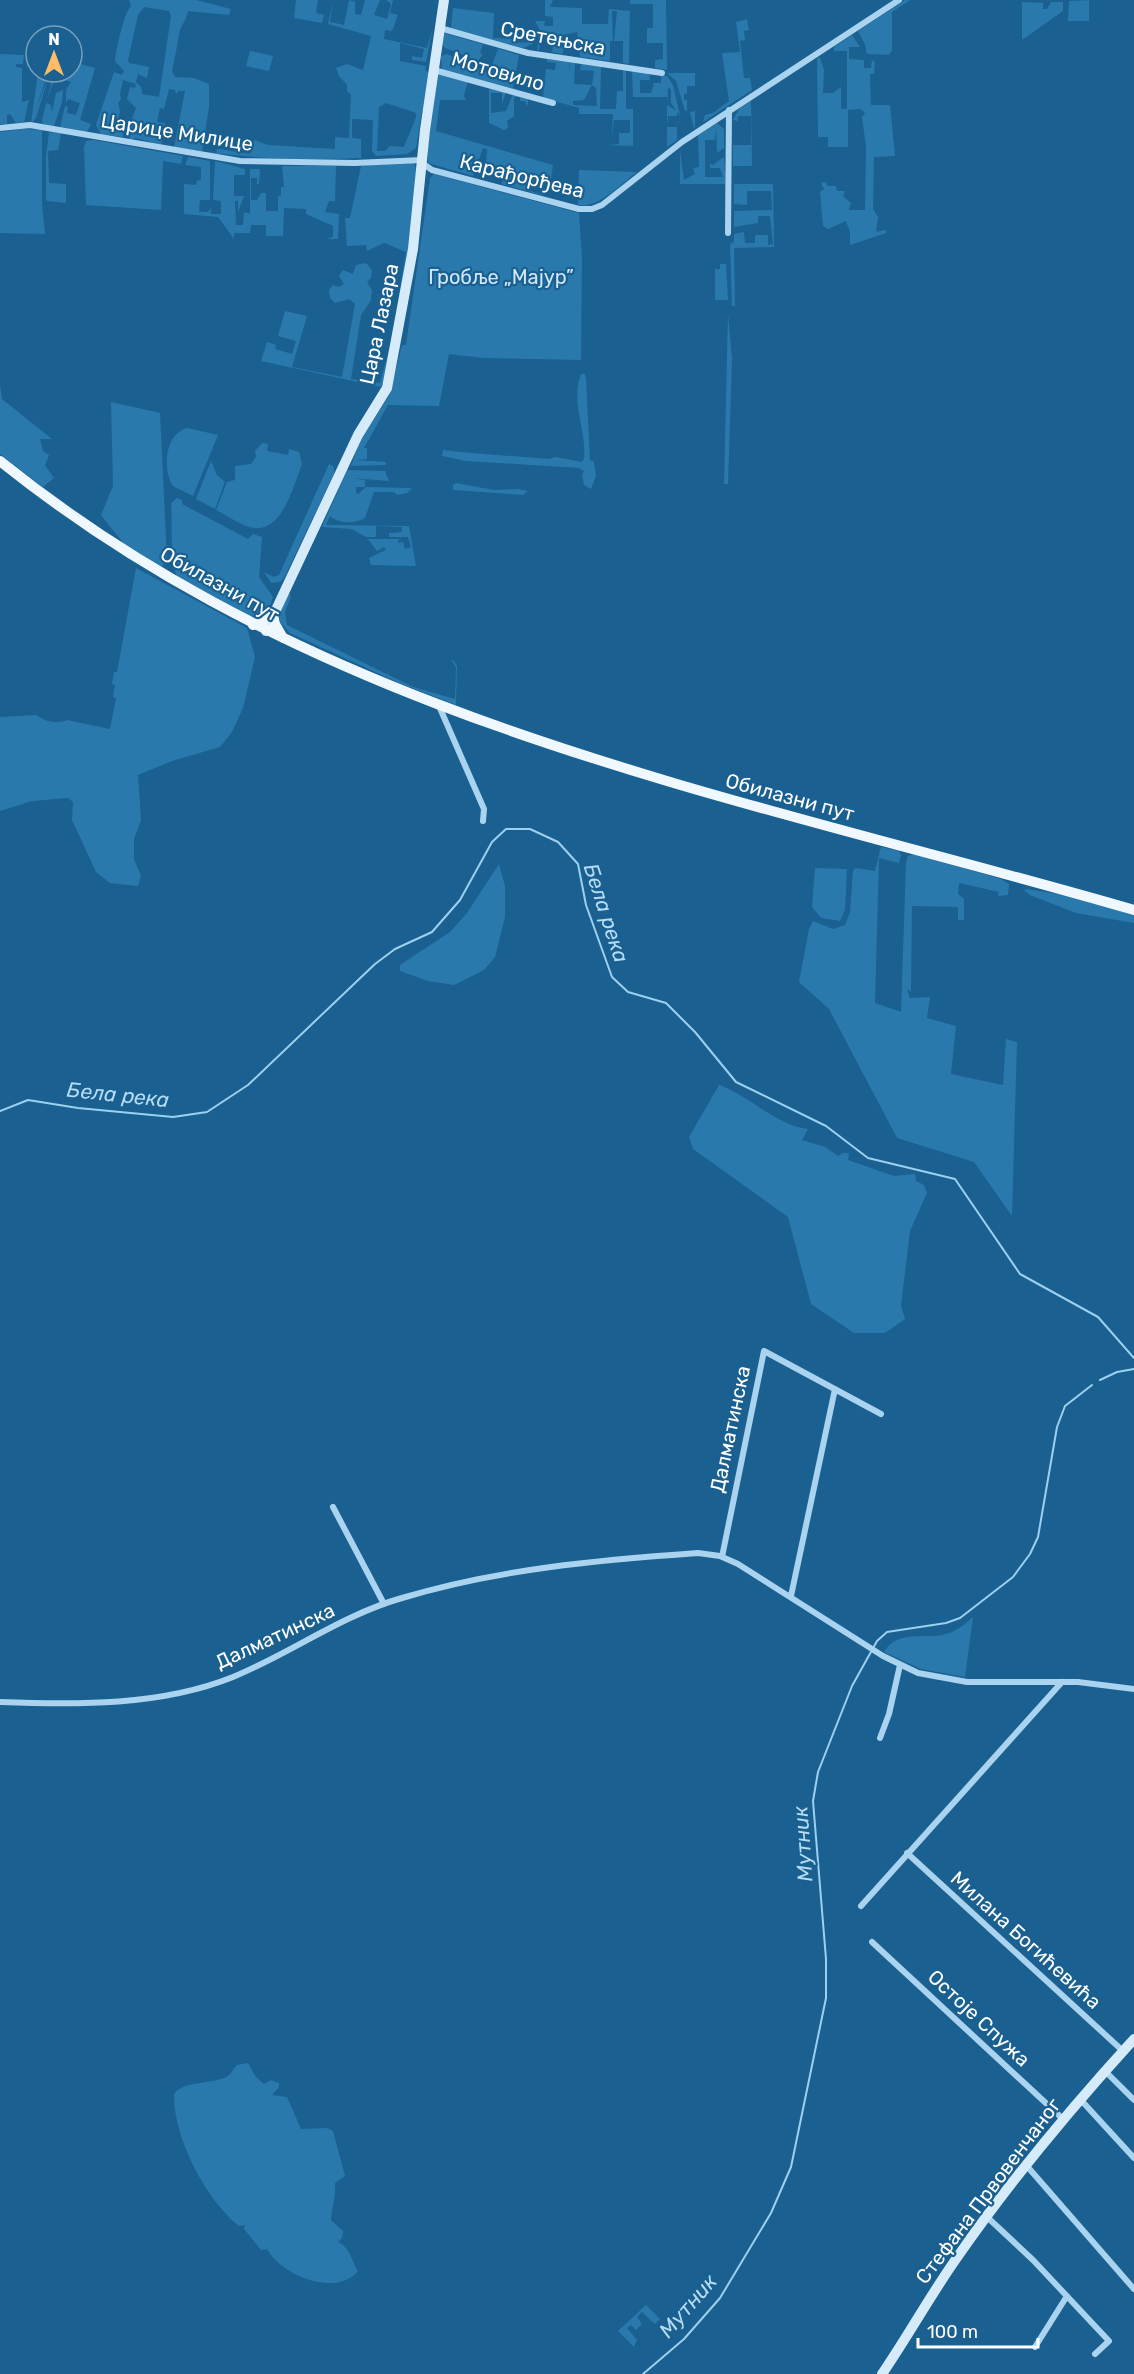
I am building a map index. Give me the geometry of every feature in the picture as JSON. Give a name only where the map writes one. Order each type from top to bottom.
[{"type":"main road","name":"Обилазни пут","points":[[0,461],[83,524],[253,625],[439,706],[520,736],[649,777],[1134,910]]},
{"type":"main road","points":[[253,625],[273,615],[277,630],[285,640]]},
{"type":"street","name":"Цара Лазара","points":[[266,631],[358,435],[387,388],[413,249],[422,162],[444,0]]},
{"type":"street","name":"Карађорђева","points":[[422,162],[432,170],[579,209],[592,209],[622,191],[682,142],[729,110],[899,0]]},
{"type":"street","name":"Сретењска","points":[[440,28],[528,53],[662,73]]},
{"type":"street","name":"Мотовило","points":[[434,70],[553,104]]},
{"type":"street","points":[[728,233],[729,110]]},
{"type":"street","name":"Царице Милице","points":[[0,128],[30,125],[240,161],[422,162]]},
{"type":"street","points":[[439,706],[484,809],[483,821]]},
{"type":"street","name":"Далматинска","points":[[722,1557],[764,1351],[881,1414]]},
{"type":"street","points":[[791,1596],[835,1389]]},
{"type":"street","points":[[333,1507],[384,1604]]},
{"type":"street","name":"Далматинска","points":[[0,1702],[102,1702],[147,1699],[189,1690],[232,1677],[384,1604],[496,1575],[698,1553],[722,1557],[791,1596],[880,1654],[918,1673],[967,1682],[1062,1682],[1134,1689]]},
{"type":"street","points":[[880,1738],[890,1714],[900,1665]]},
{"type":"street","points":[[861,1906],[1062,1682]]},
{"type":"street","name":"Милана Богићевића","points":[[908,1853],[1123,2051]]},
{"type":"street","name":"Остоје Спужа","points":[[872,1942],[1063,2119]]},
{"type":"street","name":"Стефана Првовенчаног","points":[[882,2374],[932,2295],[1026,2165],[1080,2099],[1134,2039]]},
{"type":"street","points":[[1105,2071],[1134,2100]]},
{"type":"street","points":[[1080,2099],[1134,2158]]},
{"type":"street","points":[[1026,2165],[1134,2289]]},
{"type":"street","points":[[987,2217],[1004,2230],[1109,2341],[1095,2354]]},
{"type":"street","points":[[1035,2347],[1067,2296]]},
{"type":"green space","points":[[129,0],[196,0],[231,9],[229,15],[188,11],[179,34],[172,71],[175,77],[194,78],[209,84],[209,107],[202,151],[174,147],[185,91],[178,91],[176,94],[175,90],[169,89],[164,109],[160,108],[157,122],[165,123],[161,145],[136,138],[130,140],[127,132],[136,108],[127,99],[130,87],[135,88],[136,84],[123,80],[121,99],[118,103],[120,111],[117,127],[113,129],[123,131],[123,137],[101,134],[96,125],[114,72],[122,75],[124,71],[115,61],[123,23],[131,6]],"holes":[[[144,7],[169,11],[171,16],[159,97],[142,94],[141,87],[136,82],[138,74],[147,78],[149,67],[129,63],[128,60],[138,15]]]},
{"type":"green space","points":[[296,0],[318,0],[316,13],[324,15],[322,23],[294,18]]},
{"type":"green space","points":[[333,0],[330,22],[344,25],[349,0],[355,2],[355,14],[361,15],[365,0],[380,0],[374,15],[387,19],[391,4],[386,0],[393,0],[390,13],[398,15],[392,31],[385,30],[384,39],[427,48],[433,27],[426,62],[412,60],[412,56],[422,58],[424,49],[400,43],[400,61],[426,66],[425,70],[430,74],[440,74],[468,82],[464,96],[466,100],[440,100],[436,131],[553,165],[551,179],[538,175],[536,182],[529,180],[527,190],[541,194],[545,184],[542,195],[502,184],[505,170],[486,164],[487,149],[483,148],[473,176],[428,163],[428,108],[422,111],[416,148],[407,154],[376,156],[372,151],[373,120],[352,119],[352,138],[361,139],[361,158],[290,159],[216,153],[217,149],[250,154],[254,140],[268,145],[335,149],[335,137],[349,138],[351,94],[347,92],[347,85],[339,76],[336,68],[347,64],[363,70],[371,36],[328,24]],"holes":[[[386,103],[416,113],[416,117],[404,147],[390,146],[385,151],[377,151],[379,107]]]},
{"type":"green space","points":[[545,0],[553,0],[550,7],[582,8],[582,24],[608,24],[609,9],[630,11],[629,64],[623,63],[623,41],[614,41],[617,11],[612,11],[613,41],[610,41],[610,61],[580,57],[577,32],[563,35],[563,41],[567,41],[563,45],[563,54],[552,52],[554,39],[541,37],[539,50],[537,50],[541,32],[535,21],[545,21],[544,26],[553,26],[553,17],[545,16]]},
{"type":"green space","points":[[630,0],[666,0],[667,70],[655,68],[655,60],[663,59],[663,43],[647,43],[647,28],[653,28],[653,4],[630,4]]},
{"type":"green space","points":[[905,0],[910,0],[892,12],[892,50],[889,55],[867,54],[858,31]]},
{"type":"green space","points":[[1089,0],[1089,21],[1068,21],[1069,1]]},
{"type":"green space","points":[[1022,2],[1043,3],[1043,9],[1047,9],[1051,2],[1063,2],[1063,11],[1022,40]]},
{"type":"green space","points":[[453,8],[494,13],[493,38],[512,39],[512,43],[533,42],[533,44],[523,48],[451,28]]},
{"type":"green space","points":[[747,19],[749,30],[744,31],[745,40],[740,41],[744,78],[750,78],[752,90],[703,122],[705,115],[713,113],[729,101],[722,53],[740,52],[736,22]]},
{"type":"green space","points":[[444,33],[483,44],[480,53],[483,54],[478,61],[445,48],[442,44]]},
{"type":"green space","points":[[852,35],[860,47],[849,47],[849,59],[864,60],[864,68],[871,68],[872,60],[875,62],[874,74],[870,74],[871,105],[890,105],[895,156],[874,157],[873,209],[878,217],[876,232],[886,230],[886,233],[850,245],[850,232],[846,221],[828,229],[823,226],[820,192],[824,189],[821,183],[836,186],[837,191],[845,191],[843,196],[851,203],[849,210],[865,210],[866,147],[862,117],[865,113],[861,109],[848,110],[848,147],[828,147],[828,137],[818,137],[817,58],[820,58],[824,70],[823,93],[833,93],[841,87],[841,109],[847,109],[847,51],[834,51],[834,47]]},
{"type":"green space","points":[[498,49],[519,55],[513,88],[543,97],[546,69],[555,70],[556,63],[547,62],[547,59],[569,62],[569,71],[570,62],[575,63],[574,84],[592,85],[594,71],[580,70],[581,64],[601,67],[600,109],[616,109],[617,91],[623,91],[623,70],[626,70],[626,109],[633,109],[633,146],[607,145],[619,144],[619,133],[630,133],[630,120],[614,120],[612,138],[613,114],[579,114],[579,108],[442,70],[441,56],[447,54],[489,73]],"holes":[[[592,85],[596,88],[597,106],[573,105],[573,101],[584,100]]]},
{"type":"green space","points":[[250,51],[273,56],[269,71],[246,66]]},
{"type":"green space","points":[[0,54],[24,55],[23,64],[16,64],[16,67],[22,68],[22,102],[29,100],[24,122],[16,123],[10,114],[7,115],[7,124],[0,124]]},
{"type":"green space","points":[[84,65],[95,68],[80,120],[91,124],[87,132],[60,127],[65,106],[68,107],[67,113],[76,115],[80,103],[68,99],[66,104],[66,90],[70,84],[84,84]]},
{"type":"green space","points":[[632,71],[649,73],[650,80],[640,80],[640,93],[651,93],[654,84],[652,83],[661,83],[661,75],[667,76],[673,85],[680,116],[677,112],[677,116],[668,116],[667,127],[667,105],[667,97],[633,97]],"holes":[[[668,88],[671,89],[671,103],[676,111],[667,105]]]},
{"type":"green space","points":[[667,73],[695,73],[695,86],[687,86],[687,94],[684,94],[684,100],[687,100],[687,111],[685,111],[676,81]]},
{"type":"green space","points":[[36,84],[44,84],[36,110],[46,84],[36,118],[31,123]]},
{"type":"green space","points":[[489,89],[506,92],[502,104],[502,93],[491,93],[491,113],[506,111],[513,94],[528,98],[528,106],[524,101],[520,101],[520,97],[514,97],[514,116],[507,121],[508,128],[504,130],[489,123]]},
{"type":"green space","points":[[63,90],[62,102],[54,126],[43,124],[46,103],[51,105],[52,112],[56,93]]},
{"type":"green space","points":[[751,101],[752,166],[733,166],[733,145],[751,145],[751,116],[738,116],[738,121],[733,120],[739,109]]},
{"type":"green space","points":[[695,111],[695,127],[694,128],[690,112]]},
{"type":"green space","points":[[717,123],[724,129],[724,148],[717,153],[716,127],[715,140],[705,140],[705,177],[723,177],[720,168],[710,168],[710,164],[713,165],[724,157],[726,184],[680,184],[680,150],[684,180],[695,174],[693,168],[699,167],[698,135]]},
{"type":"green space","points":[[667,127],[677,127],[677,140],[667,147]]},
{"type":"green space","points":[[23,129],[42,130],[42,204],[45,234],[0,233],[0,132]]},
{"type":"green space","points":[[49,132],[61,133],[58,150],[48,151],[49,183],[66,184],[66,203],[46,199],[46,157]]},
{"type":"green space","points":[[94,140],[183,156],[181,164],[163,161],[161,210],[86,205],[84,147],[86,141]]},
{"type":"green space","points":[[188,157],[210,161],[210,200],[200,200],[199,212],[208,212],[211,208],[211,214],[221,214],[221,201],[213,200],[215,161],[245,169],[245,175],[234,175],[234,196],[244,196],[238,212],[238,201],[235,201],[236,225],[243,225],[244,212],[250,214],[250,169],[260,169],[259,184],[257,184],[257,178],[251,178],[251,200],[257,200],[261,193],[266,193],[266,211],[278,211],[278,196],[281,196],[281,187],[284,187],[282,166],[336,166],[335,201],[329,201],[325,212],[339,214],[338,239],[327,239],[333,237],[333,226],[306,214],[306,209],[284,208],[283,236],[266,236],[266,225],[251,225],[250,233],[234,233],[234,239],[218,217],[184,214],[184,184],[196,185],[197,181],[201,180],[201,167],[185,165]]},
{"type":"green space","points":[[409,161],[414,163],[416,176],[411,234],[400,309],[387,371],[381,387],[261,361],[267,342],[276,345],[275,349],[292,354],[296,341],[278,336],[285,311],[307,316],[292,367],[342,377],[355,304],[349,299],[335,303],[330,298],[329,290],[333,285],[339,287],[344,284],[339,276],[343,270],[353,274],[356,265],[366,263],[372,270],[371,278],[367,282],[372,290],[371,300],[361,315],[351,379],[380,383],[391,343],[406,252],[384,243],[367,251],[366,245],[347,246],[345,218],[350,218],[361,166]]},
{"type":"green space","points":[[579,170],[637,172],[602,199],[586,205],[578,205]]},
{"type":"green space","name":"Гробље „Мајур”","points":[[434,174],[579,213],[582,259],[581,360],[483,358],[449,354],[439,406],[388,405],[364,448],[367,448],[367,459],[355,460],[386,462],[386,465],[351,466],[359,443],[390,394],[402,345],[406,345],[430,178]]},
{"type":"green space","points":[[734,184],[773,184],[774,247],[734,248],[735,306],[732,306],[730,244],[734,242],[734,234],[744,232],[745,243],[755,243],[755,235],[768,235],[768,245],[773,244],[770,216],[758,216],[758,223],[734,227],[734,211],[772,210],[771,191],[747,191],[747,205],[734,204]]},
{"type":"green space","points":[[720,264],[726,264],[728,300],[715,300],[715,269],[720,269]]},
{"type":"green space","points":[[728,314],[732,359],[728,484],[724,484]]},
{"type":"green space","points":[[581,374],[585,374],[586,379],[590,460],[594,462],[596,476],[591,489],[584,485],[582,475],[584,471],[579,468],[466,461],[442,456],[443,450],[549,459],[556,457],[581,462],[584,459],[584,448],[577,396]]},
{"type":"green space","points":[[0,385],[2,399],[52,439],[40,439],[43,451],[49,455],[45,465],[54,478],[43,487],[0,454]]},
{"type":"green space","points":[[111,402],[160,413],[167,559],[163,566],[159,566],[124,544],[101,515],[113,486]]},
{"type":"green space","points":[[187,428],[218,435],[193,496],[173,486],[167,471],[170,445],[174,437]]},
{"type":"green space","points":[[262,443],[268,444],[267,451],[288,455],[289,449],[299,452],[302,464],[291,494],[280,514],[265,527],[255,528],[216,510],[227,482],[235,480],[235,466],[251,464],[256,457],[255,451]]},
{"type":"green space","points":[[211,461],[217,475],[225,482],[215,509],[196,499]]},
{"type":"green space","points":[[329,464],[334,467],[334,474],[284,578],[280,582],[271,583],[264,572],[274,577],[279,575]]},
{"type":"green space","points":[[347,470],[385,471],[389,481],[352,478],[365,480],[365,487],[356,487],[358,494],[366,487],[412,488],[407,493],[397,495],[394,492],[374,492],[365,518],[347,522],[338,521],[330,516],[326,525],[409,526],[416,566],[371,565],[369,558],[386,550],[384,547],[377,551],[368,539],[403,539],[398,540],[398,543],[403,542],[405,549],[411,547],[408,537],[389,537],[389,533],[402,532],[402,527],[376,526],[376,537],[366,537],[352,529],[322,527]]},
{"type":"green space","points":[[456,483],[494,490],[528,491],[523,495],[453,490],[453,485]]},
{"type":"green space","points":[[177,498],[182,500],[182,504],[248,539],[253,534],[262,537],[259,577],[273,597],[269,608],[262,615],[249,616],[177,578],[172,549],[171,503]]},
{"type":"green space","points":[[136,568],[247,628],[255,657],[243,708],[232,732],[220,747],[172,761],[138,775],[141,820],[134,839],[134,859],[141,876],[138,886],[110,883],[96,872],[72,820],[73,802],[68,798],[32,801],[0,811],[0,717],[37,715],[51,722],[67,720],[110,729],[116,698],[113,697],[115,685],[112,684],[114,672],[117,672]]},
{"type":"green space","points":[[288,592],[291,596],[285,612],[287,625],[413,687],[455,699],[456,667],[451,660],[454,661],[457,666],[456,705],[397,682],[290,633],[280,622],[279,615]]},
{"type":"green space","points":[[881,847],[899,851],[901,855],[899,863],[879,858],[875,1003],[901,1012],[908,856],[915,854],[1001,879],[1009,884],[1008,895],[998,896],[999,892],[959,883],[958,894],[964,899],[964,920],[958,920],[958,907],[912,906],[911,992],[907,989],[910,998],[930,997],[927,1018],[956,1026],[951,1074],[1003,1085],[1006,1039],[1017,1042],[1012,1216],[974,1162],[897,1138],[829,1009],[799,982],[809,929],[813,921],[833,929],[845,925],[850,912],[853,871],[855,868],[875,871]]},
{"type":"green space","points":[[499,864],[505,886],[505,917],[495,957],[484,970],[454,985],[428,981],[400,971],[400,965],[450,932],[467,913]]},
{"type":"green space","points":[[815,868],[847,869],[845,910],[840,921],[821,918],[812,907]]},
{"type":"green space","points":[[1024,890],[1065,895],[1134,914],[1134,923],[1076,913],[1030,895]]},
{"type":"green space","points":[[719,1085],[785,1122],[808,1129],[802,1140],[825,1147],[838,1156],[849,1153],[848,1160],[894,1176],[915,1174],[916,1181],[924,1185],[927,1193],[910,1231],[901,1306],[905,1319],[885,1333],[854,1333],[811,1304],[788,1217],[693,1149],[689,1137]]},
{"type":"green space","points":[[973,1617],[965,1677],[921,1669],[884,1652],[897,1640],[949,1633]]},
{"type":"green space","points":[[248,2063],[255,2076],[264,2084],[271,2080],[279,2083],[279,2087],[272,2095],[287,2097],[301,2129],[327,2128],[333,2131],[345,2176],[335,2183],[331,2220],[343,2231],[342,2238],[338,2242],[348,2251],[358,2271],[348,2279],[336,2283],[323,2283],[296,2275],[284,2267],[267,2249],[261,2250],[244,2229],[245,2225],[239,2226],[226,2214],[214,2200],[193,2166],[179,2129],[174,2094],[185,2087],[222,2079],[229,2075],[237,2065]]},
{"type":"green space","points":[[646,2305],[660,2319],[655,2324],[642,2312],[637,2317],[642,2324],[636,2330],[631,2325],[627,2328],[637,2340],[634,2347],[618,2331]]},
{"type":"waterway","name":"Бела река","points":[[0,1111],[28,1100],[78,1108],[173,1117],[207,1112],[248,1085],[375,964],[395,949],[432,932],[460,900],[492,842],[506,829],[530,829],[558,842],[578,864],[586,905],[612,977],[628,992],[666,1003],[695,1032],[736,1082],[826,1126],[868,1158],[955,1179],[1020,1274],[1098,1317],[1134,1358]]},
{"type":"waterway","name":"Мутник","points":[[1100,1380],[1117,1372],[1134,1369]]},
{"type":"waterway","name":"Мутник","points":[[643,2374],[684,2339],[720,2298],[771,2213],[791,2167],[826,1998],[826,1959],[813,1801],[818,1772],[852,1686],[877,1641],[887,1632],[946,1623],[960,1618],[1013,1577],[1030,1554],[1038,1537],[1057,1427],[1065,1406],[1092,1385]]}]
